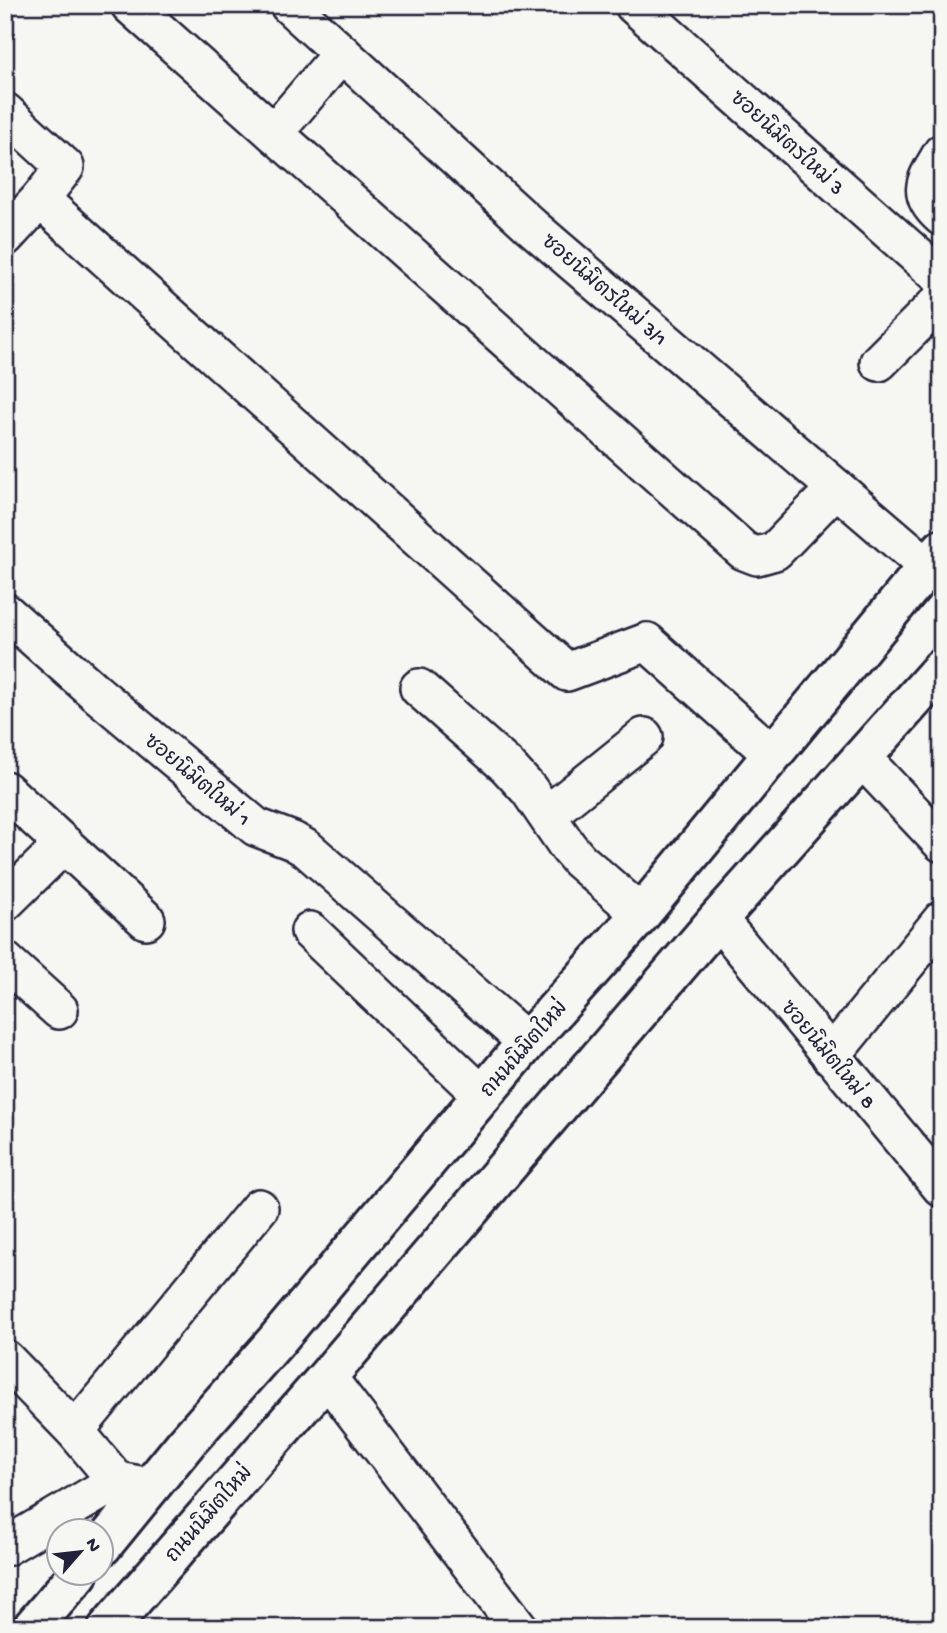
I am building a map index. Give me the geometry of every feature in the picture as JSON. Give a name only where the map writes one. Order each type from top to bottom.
[{"type":"main road","name":"ถนนนิมิตใหม่","points":[[116,1519],[134,1484],[186,1443],[277,1340],[527,1042],[641,914],[934,558]]},
{"type":"main road","name":"ถนนนิมิตใหม่","points":[[107,1628],[327,1377],[718,919],[942,668]]},
{"type":"main road","points":[[32,1628],[65,1588]]},
{"type":"street","points":[[130,5],[744,551],[757,556],[775,551],[836,488]]},
{"type":"street","name":"ซอยนิมิตรใหม่ 3/1","points":[[289,5],[532,228],[836,488],[934,558]]},
{"type":"street","name":"ซอยนิมิตรใหม่ 3","points":[[634,5],[942,278]]},
{"type":"street","points":[[274,134],[342,53]]},
{"type":"street","points":[[5,113],[65,167],[40,199],[7,232]]},
{"type":"street","points":[[942,153],[926,182],[926,198],[942,217]]},
{"type":"street","points":[[40,199],[567,672],[647,642],[772,754]]},
{"type":"street","points":[[879,362],[942,299]]},
{"type":"street","name":"ซอยนิมิตใหม่ 1","points":[[7,617],[256,827],[307,849],[527,1042]]},
{"type":"street","points":[[419,688],[507,766],[529,790],[579,860],[641,914]]},
{"type":"street","points":[[547,815],[644,737]]},
{"type":"street","points":[[862,758],[942,843]]},
{"type":"street","points":[[5,790],[146,920]]},
{"type":"street","points":[[5,902],[64,844]]},
{"type":"street","name":"ซอยนิมิตใหม่ 8","points":[[718,919],[942,1188]]},
{"type":"street","points":[[831,1056],[942,920]]},
{"type":"street","points":[[310,931],[482,1095]]},
{"type":"street","points":[[5,961],[60,1010]]},
{"type":"street","points":[[75,1431],[259,1208]]},
{"type":"street","points":[[5,1359],[75,1431],[134,1484],[5,1547]]},
{"type":"street","points":[[327,1377],[519,1628]]}]
